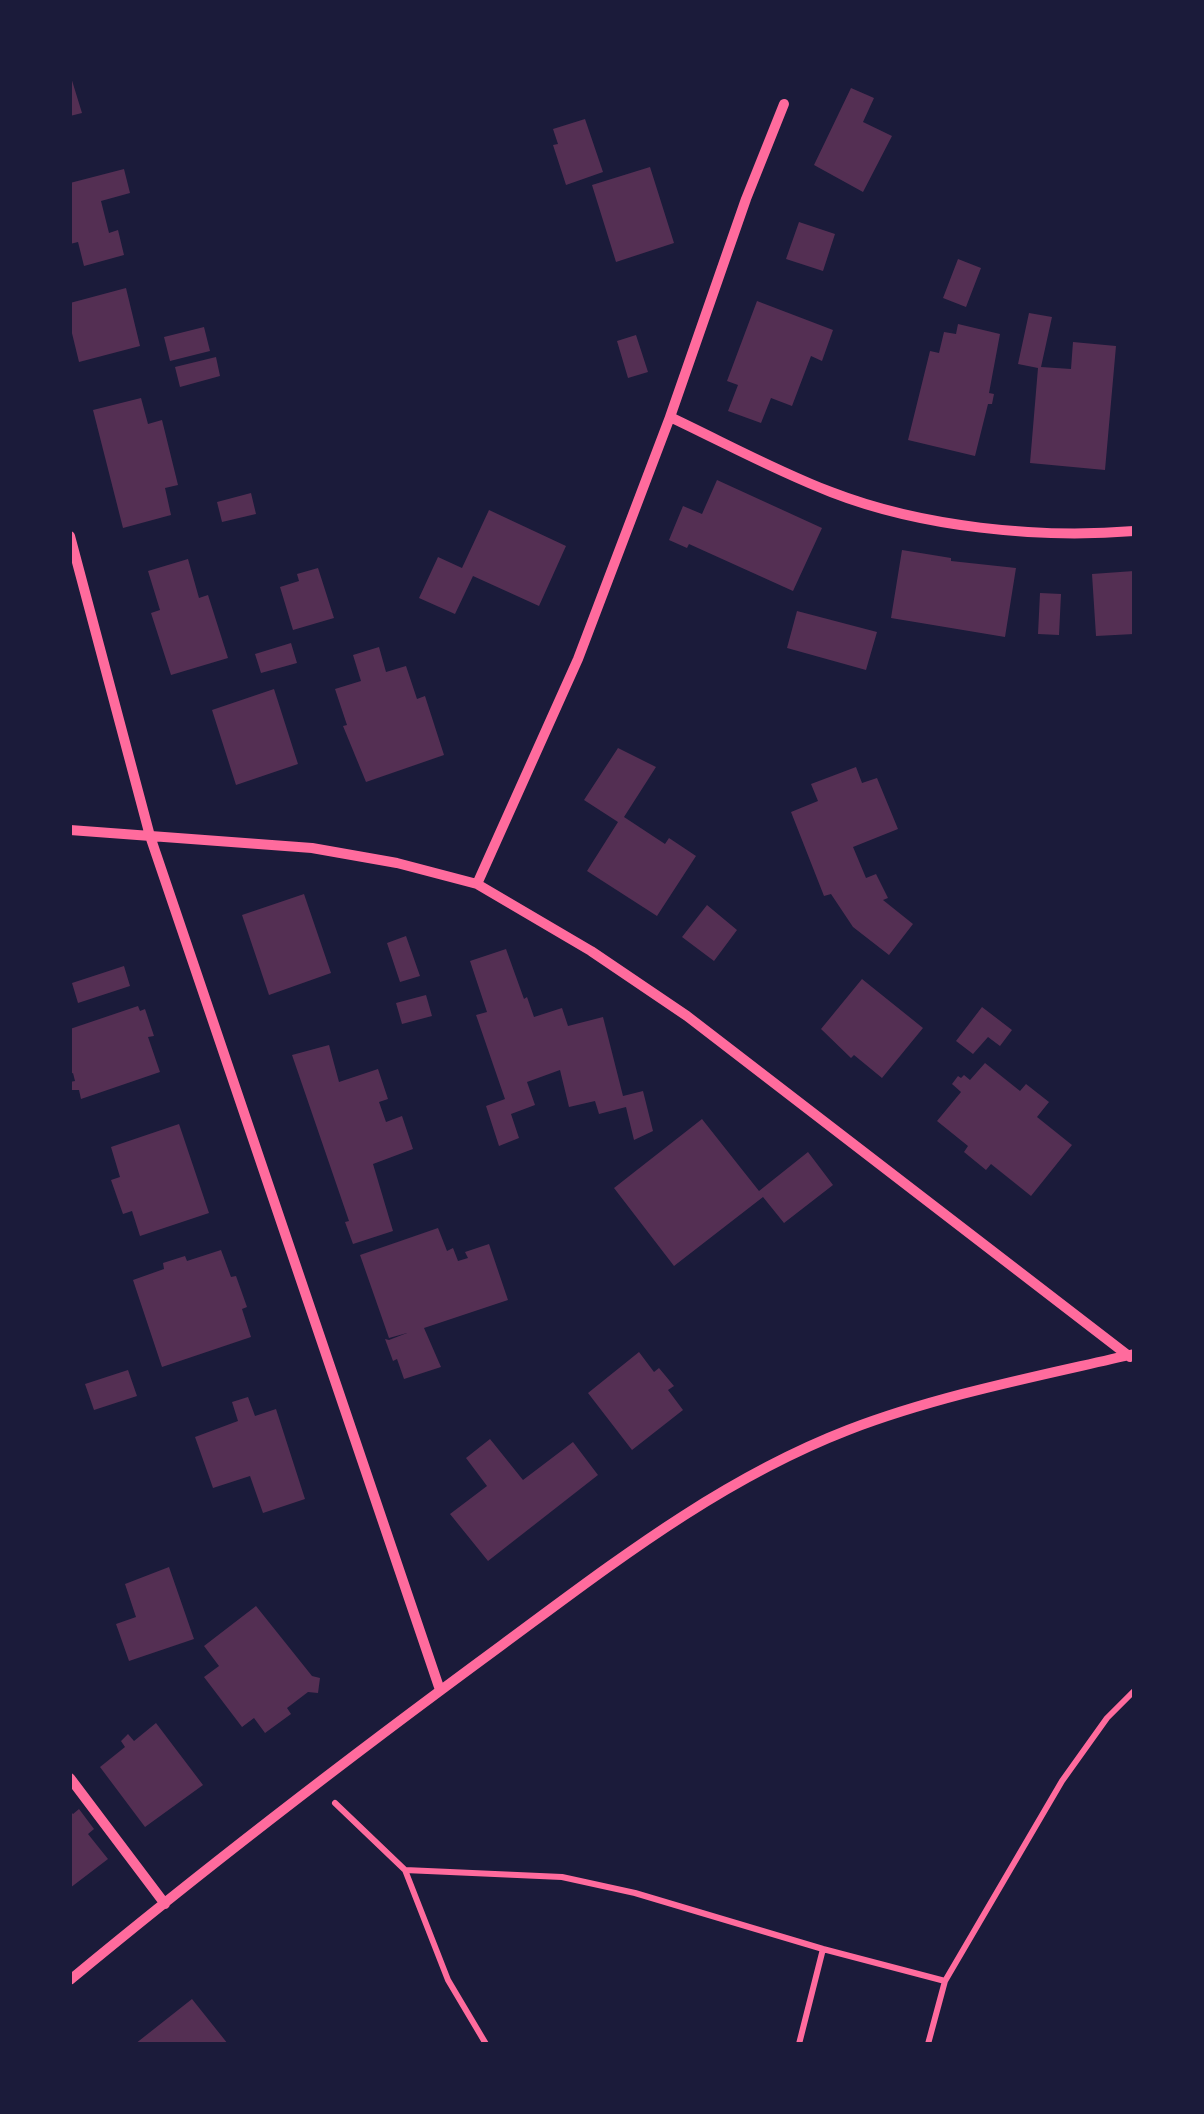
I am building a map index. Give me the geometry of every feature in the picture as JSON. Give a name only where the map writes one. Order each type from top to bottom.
[{"type":"street","points":[[477,884],[578,660],[784,104]]},
{"type":"street","points":[[670,417],[830,492],[876,506],[981,528],[1099,534],[1134,531]]},
{"type":"street","points":[[70,536],[150,836],[440,1690]]},
{"type":"street","points":[[70,830],[312,848],[398,863],[477,884],[591,951],[687,1016],[1132,1357]]},
{"type":"street","points":[[70,1980],[440,1690],[639,1542],[712,1496],[848,1430],[919,1406],[1132,1357]]},
{"type":"street","points":[[70,1778],[165,1904]]},
{"type":"path","points":[[928,2044],[945,1981],[1062,1780],[1107,1718],[1134,1691]]},
{"type":"path","points":[[316,1785],[405,1870],[448,1980],[486,2044]]},
{"type":"path","points":[[405,1870],[562,1878],[635,1893],[945,1981]]},
{"type":"path","points":[[799,2044],[823,1949]]},
{"type":"building","points":[[70,74],[82,113],[70,116]]},
{"type":"building","points":[[851,88],[874,98],[863,122],[892,136],[863,192],[814,165]]},
{"type":"building","points":[[585,119],[603,172],[566,185],[553,145],[558,144],[553,129]]},
{"type":"building","points":[[650,167],[674,243],[616,262],[592,185]]},
{"type":"building","points":[[124,169],[130,193],[101,201],[109,233],[118,230],[124,255],[84,266],[78,242],[70,244],[70,183]]},
{"type":"building","points":[[799,222],[835,234],[823,271],[786,259]]},
{"type":"building","points":[[958,259],[981,268],[966,307],[943,298]]},
{"type":"building","points":[[126,288],[140,346],[79,362],[70,325],[70,303]]},
{"type":"building","points":[[757,301],[833,330],[822,361],[811,356],[792,406],[771,398],[761,423],[728,411],[738,385],[727,381]]},
{"type":"building","points":[[1029,313],[1052,317],[1041,367],[1071,369],[1073,342],[1116,346],[1105,470],[1030,463],[1038,368],[1018,364]]},
{"type":"building","points":[[958,324],[1000,334],[989,393],[994,394],[992,404],[988,404],[975,456],[908,440],[930,351],[939,353],[944,332],[956,334]]},
{"type":"building","points":[[204,327],[210,351],[170,361],[164,337]]},
{"type":"building","points":[[636,335],[648,372],[628,378],[617,341]]},
{"type":"building","points":[[216,357],[220,376],[180,387],[175,367]]},
{"type":"building","points":[[141,398],[148,424],[162,420],[178,485],[165,488],[171,515],[123,528],[93,410]]},
{"type":"building","points":[[717,480],[822,528],[793,591],[689,544],[687,548],[669,540],[683,506],[702,514]]},
{"type":"building","points":[[251,493],[256,514],[222,522],[217,502]]},
{"type":"building","points":[[489,510],[566,546],[539,606],[473,576],[455,614],[419,598],[438,557],[462,568]]},
{"type":"building","points":[[902,550],[951,561],[1016,568],[1005,637],[891,618]]},
{"type":"building","points":[[188,559],[199,598],[208,595],[228,658],[171,675],[151,613],[160,610],[148,571]]},
{"type":"building","points":[[318,568],[334,618],[293,630],[280,587],[299,581],[297,574]]},
{"type":"building","points":[[1134,571],[1134,634],[1096,636],[1092,574]]},
{"type":"building","points":[[1040,593],[1061,594],[1059,635],[1038,634]]},
{"type":"building","points":[[797,611],[877,632],[866,670],[787,648]]},
{"type":"building","points":[[291,643],[297,663],[261,673],[255,654]]},
{"type":"building","points":[[379,647],[386,672],[406,666],[417,699],[425,696],[444,755],[366,782],[343,726],[347,725],[335,689],[361,681],[353,655]]},
{"type":"building","points":[[274,689],[298,764],[236,785],[212,710]]},
{"type":"building","points":[[618,748],[656,767],[624,817],[665,844],[669,838],[696,856],[657,916],[587,871],[618,822],[584,800]]},
{"type":"building","points":[[856,767],[862,783],[877,778],[898,829],[853,847],[866,878],[876,874],[888,898],[883,900],[913,924],[889,955],[853,927],[831,894],[824,896],[791,812],[818,801],[811,784]]},
{"type":"building","points":[[304,894],[331,973],[269,995],[242,915]]},
{"type":"building","points":[[707,905],[737,930],[714,961],[682,937]]},
{"type":"building","points":[[406,936],[420,976],[400,982],[387,943]]},
{"type":"building","points":[[506,949],[534,1017],[562,1008],[568,1026],[603,1017],[623,1096],[643,1091],[653,1131],[634,1140],[626,1107],[599,1114],[595,1101],[569,1107],[560,1070],[527,1082],[535,1105],[511,1114],[519,1138],[499,1146],[486,1106],[505,1099],[476,1015],[487,1012],[470,961]]},
{"type":"building","points":[[124,966],[130,986],[78,1003],[72,983]]},
{"type":"building","points":[[862,979],[923,1028],[882,1078],[854,1055],[851,1058],[821,1029]]},
{"type":"building","points":[[426,995],[432,1016],[402,1024],[396,1003]]},
{"type":"building","points":[[138,1006],[140,1011],[145,1009],[154,1036],[148,1037],[160,1072],[81,1099],[79,1090],[70,1090],[70,1082],[75,1081],[73,1073],[70,1074],[70,1029]]},
{"type":"building","points":[[982,1007],[1012,1030],[1000,1046],[988,1037],[973,1054],[956,1041]]},
{"type":"building","points":[[329,1045],[339,1082],[378,1069],[388,1099],[379,1102],[386,1122],[402,1116],[413,1149],[373,1164],[393,1231],[353,1244],[345,1222],[349,1221],[292,1055]]},
{"type":"building","points":[[985,1063],[1020,1091],[1026,1084],[1049,1102],[1037,1117],[1072,1145],[1031,1196],[991,1164],[986,1170],[964,1152],[968,1146],[937,1121],[961,1092],[952,1084],[958,1076],[970,1080]]},
{"type":"building","points":[[702,1119],[759,1191],[808,1152],[833,1185],[784,1223],[763,1197],[674,1266],[614,1188]]},
{"type":"building","points":[[179,1124],[209,1213],[140,1236],[132,1211],[123,1214],[111,1180],[120,1177],[111,1147]]},
{"type":"building","points":[[438,1228],[447,1251],[453,1248],[458,1261],[468,1258],[465,1252],[489,1244],[508,1300],[424,1328],[441,1367],[404,1379],[385,1339],[389,1340],[407,1333],[389,1338],[360,1255]]},
{"type":"building","points":[[221,1250],[247,1307],[242,1309],[251,1337],[162,1367],[133,1280],[164,1269],[163,1263],[185,1256],[187,1261]]},
{"type":"building","points":[[639,1352],[654,1372],[659,1368],[674,1386],[668,1390],[683,1410],[632,1450],[588,1393]]},
{"type":"building","points":[[128,1370],[137,1396],[94,1410],[85,1384]]},
{"type":"building","points":[[248,1397],[255,1416],[276,1409],[305,1499],[263,1513],[250,1476],[213,1488],[195,1437],[238,1421],[232,1402]]},
{"type":"building","points":[[490,1439],[523,1480],[573,1442],[598,1475],[488,1561],[450,1514],[487,1486],[466,1458]]},
{"type":"building","points":[[169,1567],[194,1639],[129,1661],[116,1624],[136,1617],[125,1584]]},
{"type":"building","points":[[256,1606],[312,1676],[320,1678],[318,1693],[308,1692],[287,1708],[291,1714],[265,1733],[254,1718],[242,1727],[204,1677],[219,1666],[204,1646]]},
{"type":"building","points":[[156,1723],[203,1785],[145,1827],[100,1767],[125,1747],[121,1741],[128,1734],[134,1741]]},
{"type":"building","points":[[79,1809],[94,1829],[88,1834],[108,1859],[70,1888],[70,1811],[73,1814]]},
{"type":"building","points":[[192,1999],[228,2044],[135,2044]]}]
